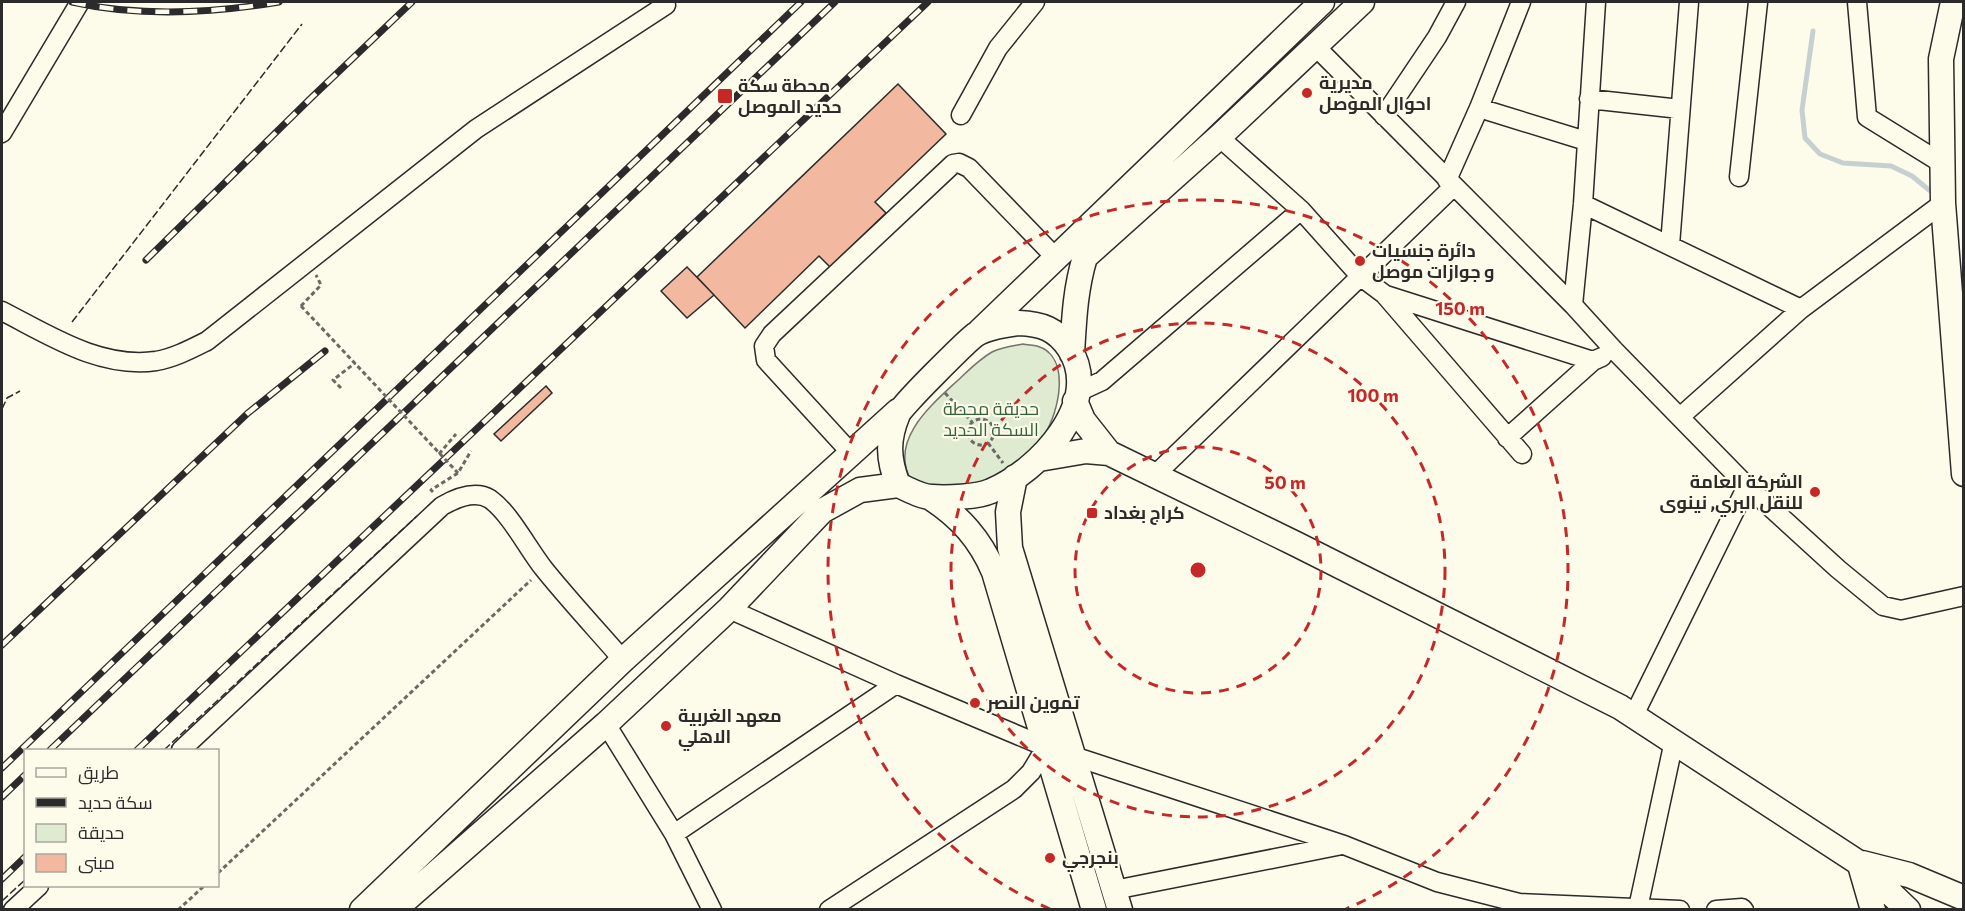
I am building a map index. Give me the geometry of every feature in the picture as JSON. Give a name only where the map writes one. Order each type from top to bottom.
[{"type":"main road","points":[[362,909],[623,660],[898,411],[1322,2]]},
{"type":"main road","points":[[1072,354],[1074,306],[1085,257],[1220,137],[1362,2]]},
{"type":"main road","points":[[1953,2],[1941,59],[1943,203],[1964,474]]},
{"type":"main road","points":[[931,498],[990,492],[1030,467],[1064,430],[1076,396],[1077,369],[1072,354],[1052,329],[1036,323],[1019,323],[999,326],[976,334]]},
{"type":"main road","points":[[1076,396],[1083,420],[1109,453]]},
{"type":"main road","points":[[898,411],[889,446],[890,465],[898,485]]},
{"type":"main road","points":[[1039,459],[1086,452],[1109,453],[1634,715],[1859,863],[1908,909]]},
{"type":"main road","points":[[1015,477],[1008,512],[1010,548],[1117,900]]},
{"type":"main road","points":[[394,909],[606,724],[729,609],[822,511],[860,490],[898,485],[931,498],[962,522],[986,554],[994,572],[1094,909]]},
{"type":"main road","points":[[1859,863],[1909,874],[1964,900],[1957,909]]},
{"type":"main road","points":[[1859,863],[1874,909]]},
{"type":"street","points":[[2,133],[81,2]]},
{"type":"street","points":[[961,115],[998,48],[1035,2]]},
{"type":"street","points":[[1384,116],[1437,37],[1456,2]]},
{"type":"street","points":[[1155,474],[1360,276],[1450,183],[1521,2]]},
{"type":"street","points":[[1573,305],[1583,204],[1596,2]]},
{"type":"street","points":[[1670,245],[1689,2]]},
{"type":"street","points":[[1739,177],[1758,2]]},
{"type":"street","points":[[1857,2],[1867,117],[1943,165]]},
{"type":"street","points":[[2,311],[70,346],[100,356],[144,362],[174,356],[207,341],[476,129],[667,3]]},
{"type":"street","points":[[1316,47],[1573,305],[1747,486],[1838,569],[1883,606],[1902,610],[1964,596]]},
{"type":"street","points":[[1589,99],[1680,109]]},
{"type":"street","points":[[1479,108],[1586,141]]},
{"type":"street","points":[[1220,137],[1301,210],[1360,276],[1384,294],[1522,454]]},
{"type":"street","points":[[851,453],[766,360],[764,346],[780,326],[953,164],[959,163],[969,168],[1056,258]]},
{"type":"street","points":[[1680,417],[1801,309],[1943,203]]},
{"type":"street","points":[[1583,204],[1801,309]]},
{"type":"street","points":[[1076,396],[1102,381],[1301,210]]},
{"type":"street","points":[[1384,294],[1593,362]]},
{"type":"street","points":[[1507,438],[1593,362],[1614,350]]},
{"type":"street","points":[[1634,715],[1747,486]]},
{"type":"street","points":[[182,749],[442,506],[459,496],[477,495],[489,499],[523,538],[543,568],[623,660]]},
{"type":"street","points":[[729,609],[896,684],[1046,747],[1344,845],[1437,882],[1519,903],[1680,909]]},
{"type":"street","points":[[674,834],[896,684]]},
{"type":"street","points":[[606,724],[674,834],[712,909]]},
{"type":"street","points":[[1638,908],[1674,741]]},
{"type":"street","points":[[829,909],[1004,796],[1031,772],[1046,747]]},
{"type":"street","points":[[1117,900],[1344,845]]},
{"type":"street","points":[[13,909],[37,887]]},
{"type":"street","points":[[1496,909],[1519,903]]},
{"type":"street","points":[[1716,909],[1744,909]]},
{"type":"path","points":[[321,285],[301,306],[458,473]]},
{"type":"path","points":[[341,388],[333,380],[355,363]]},
{"type":"path","points":[[931,379],[972,422]]},
{"type":"path","points":[[980,419],[991,424],[993,436],[988,443],[976,444],[970,439],[968,430],[972,422],[980,419]]},
{"type":"path","points":[[439,454],[456,434]]},
{"type":"path","points":[[988,443],[1015,477]]},
{"type":"path","points":[[431,490],[458,473],[471,452]]},
{"type":"path","points":[[219,872],[543,568]]},
{"type":"path","points":[[178,909],[202,887]]},
{"type":"green space","name":"حديقة محطة السكة الحديد","points":[[1023,344],[1037,346],[1048,352],[1055,361],[1059,373],[1058,400],[1049,425],[1039,442],[1008,470],[983,484],[961,488],[937,488],[911,480],[906,466],[905,452],[909,438],[925,413],[977,362],[992,352]]},
{"type":"building","points":[[898,84],[946,134],[875,202],[886,213],[830,267],[819,256],[745,328],[697,277]]},
{"type":"building","points":[[687,267],[714,295],[687,318],[661,291]]},
{"type":"building","points":[[546,386],[552,393],[501,441],[494,434]]},
{"type":"waterway","points":[[1813,31],[1802,110],[1805,138],[1820,154],[1843,163],[1891,166],[1912,176],[1929,190]]},
{"type":"railway","points":[[72,2],[123,10],[176,12],[228,9],[279,2]]},
{"type":"railway","points":[[146,260],[412,2]]},
{"type":"railway","points":[[2,768],[801,2]]},
{"type":"railway","points":[[51,749],[835,2]]},
{"type":"railway","points":[[138,749],[928,2]]},
{"type":"railway","points":[[2,645],[248,413],[325,351]]},
{"type":"railway","points":[[2,797],[24,776]]},
{"type":"railway","points":[[2,879],[24,858]]},
{"type":"fence","points":[[72,322],[302,24]]},
{"type":"fence","points":[[2,409],[7,398],[20,391]]},
{"type":"fence","points":[[165,749],[417,516]]},
{"type":"fence","points":[[2,901],[24,881]]},
{"type":"place","name":"مديرية احوال الموصل","points":[[1307,93]]},
{"type":"place","name":"محطة سكة حديد الموصل","points":[[725,96]]},
{"type":"place","name":"دائرة جنسيات و جوازات موصل","points":[[1360,261]]},
{"type":"place","name":"الشركة العامة للنقل البري, نينوى","points":[[1815,492]]},
{"type":"place","name":"كراج بغداد","points":[[1092,513]]},
{"type":"place","name":"تموين النصر","points":[[975,703]]},
{"type":"place","name":"معهد الغربية الاهلي","points":[[666,726]]},
{"type":"place","name":"بنجرجي","points":[[1050,858]]}]
